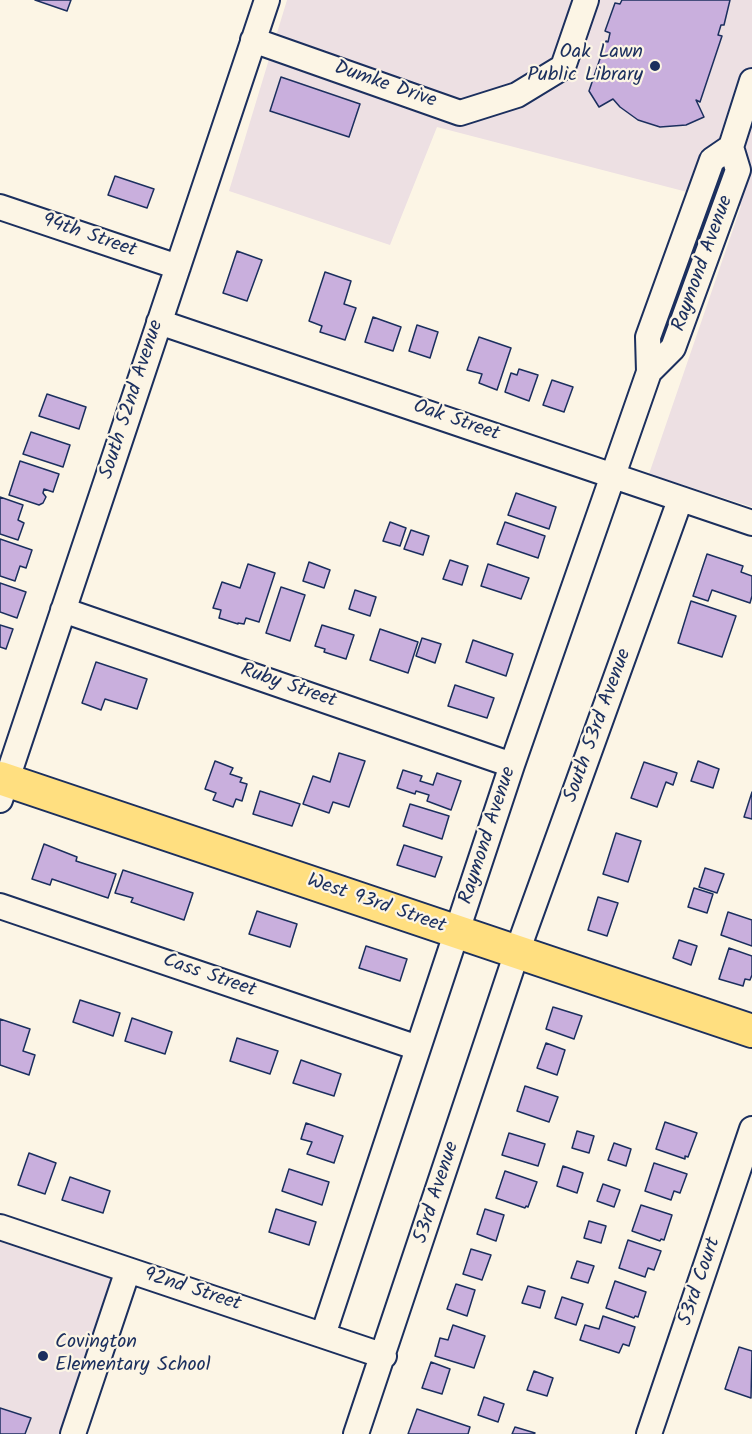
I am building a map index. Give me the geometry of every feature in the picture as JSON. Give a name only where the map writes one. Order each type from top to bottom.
[{"type":"main road","name":"West 93rd Street","points":[[2,786],[457,932],[752,1031]]},
{"type":"street","name":"South 52nd Avenue","points":[[2,786],[267,0]]},
{"type":"street","name":"Dumke Drive","points":[[253,40],[460,113],[517,95],[563,67],[586,0]]},
{"type":"street","name":"Raymond Avenue","points":[[323,1335],[512,765],[649,372],[673,348],[738,170],[731,147],[752,81]]},
{"type":"street","name":"94th Street","points":[[0,207],[178,267]]},
{"type":"street","name":"Oak Street","points":[[159,322],[752,523]]},
{"type":"street","name":"South 53rd Avenue","points":[[517,952],[680,500]]},
{"type":"street","name":"Ruby Street","points":[[63,610],[512,765]]},
{"type":"street","name":"Cass Street","points":[[0,906],[418,1048]]},
{"type":"street","name":"53rd Avenue","points":[[357,1434],[517,952]]},
{"type":"street","name":"53rd Court","points":[[649,1434],[752,1129]]},
{"type":"street","name":"92nd Street","points":[[0,1227],[384,1356]]},
{"type":"street","points":[[73,1434],[128,1270]]},
{"type":"shaded area","points":[[287,0],[752,0],[752,507],[649,474],[741,206],[437,127],[390,245],[229,191]]},
{"type":"shaded area","name":"Covington Elementary School","points":[[0,1242],[112,1279],[59,1434],[0,1434]]},
{"type":"building","points":[[35,0],[71,0],[67,11]]},
{"type":"building","name":"Oak Lawn Public Library","points":[[622,0],[730,0],[724,25],[721,25],[718,35],[722,36],[700,102],[696,100],[704,117],[686,125],[660,127],[638,120],[613,99],[599,107],[589,91],[606,41],[608,42],[610,33],[605,31],[615,3],[620,4]]},
{"type":"building","points":[[281,77],[360,104],[349,137],[270,111]]},
{"type":"building","points":[[115,176],[154,189],[147,208],[108,195]]},
{"type":"building","points":[[237,251],[262,260],[247,301],[223,293]]},
{"type":"building","points":[[325,272],[351,281],[344,304],[356,308],[345,340],[320,332],[322,326],[309,321]]},
{"type":"building","points":[[373,317],[401,327],[393,351],[365,342]]},
{"type":"building","points":[[417,325],[438,332],[430,358],[409,351]]},
{"type":"building","points":[[479,337],[511,348],[497,390],[479,383],[482,374],[467,370]]},
{"type":"building","points":[[519,369],[538,375],[529,401],[505,392],[511,373],[517,375]]},
{"type":"building","points":[[552,380],[573,387],[564,412],[543,405]]},
{"type":"building","points":[[47,394],[86,407],[79,429],[39,416]]},
{"type":"building","points":[[31,432],[70,445],[63,467],[23,454]]},
{"type":"building","points":[[20,461],[59,474],[53,492],[44,489],[43,493],[46,497],[39,505],[9,495]]},
{"type":"building","points":[[516,493],[556,507],[549,529],[508,515]]},
{"type":"building","points":[[0,497],[23,505],[18,520],[24,523],[18,540],[0,534]]},
{"type":"building","points":[[390,522],[406,528],[400,546],[383,541]]},
{"type":"building","points":[[505,522],[545,536],[538,558],[497,544]]},
{"type":"building","points":[[411,530],[429,536],[423,555],[404,549]]},
{"type":"building","points":[[0,539],[32,550],[26,568],[20,566],[15,581],[0,576]]},
{"type":"building","points":[[707,554],[743,566],[741,572],[752,576],[750,603],[712,590],[708,601],[693,596]]},
{"type":"building","points":[[450,560],[468,566],[462,585],[443,579]]},
{"type":"building","points":[[309,562],[330,570],[324,588],[303,581]]},
{"type":"building","points":[[248,564],[275,573],[259,622],[246,618],[244,624],[238,624],[219,618],[221,610],[213,608],[222,582],[240,588]]},
{"type":"building","points":[[488,564],[529,578],[521,599],[481,586]]},
{"type":"building","points":[[0,583],[26,592],[17,618],[0,612]]},
{"type":"building","points":[[281,587],[305,595],[290,641],[266,633]]},
{"type":"building","points":[[355,590],[376,597],[370,616],[349,609]]},
{"type":"building","points":[[691,601],[736,616],[722,657],[678,643]]},
{"type":"building","points":[[0,625],[13,629],[6,649],[0,647]]},
{"type":"building","points":[[322,625],[354,635],[346,659],[324,652],[325,649],[315,646]]},
{"type":"building","points":[[380,629],[418,642],[408,673],[370,660]]},
{"type":"building","points":[[422,638],[441,644],[435,663],[416,656]]},
{"type":"building","points":[[473,640],[513,654],[506,676],[466,662]]},
{"type":"building","points":[[96,662],[147,679],[137,709],[105,699],[101,710],[82,703]]},
{"type":"building","points":[[455,685],[494,698],[487,718],[448,706]]},
{"type":"building","points":[[339,753],[365,761],[349,807],[333,802],[329,813],[303,804],[313,776],[330,782]]},
{"type":"building","points":[[215,761],[233,768],[230,774],[242,778],[240,782],[247,784],[242,801],[236,799],[233,807],[213,800],[216,793],[205,789]]},
{"type":"building","points":[[698,761],[719,769],[713,788],[691,781]]},
{"type":"building","points":[[644,762],[677,773],[673,785],[666,782],[657,807],[631,798]]},
{"type":"building","points":[[403,770],[422,776],[420,781],[433,785],[437,773],[461,781],[451,810],[427,801],[429,795],[416,791],[415,794],[397,788]]},
{"type":"building","points":[[260,791],[300,804],[292,826],[253,814]]},
{"type":"building","points":[[752,792],[752,819],[744,817]]},
{"type":"building","points":[[410,804],[449,816],[442,839],[403,826]]},
{"type":"building","points":[[616,833],[641,841],[628,882],[603,874]]},
{"type":"building","points":[[44,844],[77,857],[76,861],[116,874],[108,898],[52,879],[50,885],[32,879]]},
{"type":"building","points":[[404,845],[442,857],[435,877],[397,865]]},
{"type":"building","points":[[705,868],[724,874],[717,893],[699,887]]},
{"type":"building","points":[[123,870],[193,893],[184,920],[131,902],[133,898],[115,893]]},
{"type":"building","points":[[694,888],[713,894],[707,913],[688,907]]},
{"type":"building","points":[[598,897],[618,903],[607,936],[588,930]]},
{"type":"building","points":[[257,911],[297,924],[290,947],[249,934]]},
{"type":"building","points":[[728,912],[752,920],[752,946],[721,935]]},
{"type":"building","points":[[679,940],[697,946],[691,965],[673,958]]},
{"type":"building","points":[[366,946],[407,959],[400,981],[359,968]]},
{"type":"building","points":[[729,948],[752,956],[752,975],[750,980],[745,979],[743,986],[719,979]]},
{"type":"building","points":[[80,1000],[120,1013],[113,1036],[73,1022]]},
{"type":"building","points":[[553,1007],[582,1016],[574,1039],[546,1029]]},
{"type":"building","points":[[132,1018],[172,1032],[165,1054],[125,1041]]},
{"type":"building","points":[[0,1019],[30,1029],[23,1051],[35,1055],[29,1075],[0,1065]]},
{"type":"building","points":[[237,1038],[278,1051],[270,1074],[230,1061]]},
{"type":"building","points":[[546,1043],[565,1050],[557,1075],[537,1068]]},
{"type":"building","points":[[301,1060],[341,1074],[334,1096],[293,1083]]},
{"type":"building","points":[[525,1086],[558,1097],[549,1122],[517,1111]]},
{"type":"building","points":[[665,1122],[697,1133],[688,1157],[685,1156],[685,1159],[656,1149]]},
{"type":"building","points":[[306,1123],[343,1136],[334,1163],[307,1154],[312,1142],[301,1139]]},
{"type":"building","points":[[577,1131],[594,1136],[589,1153],[572,1148]]},
{"type":"building","points":[[509,1133],[545,1144],[538,1166],[502,1155]]},
{"type":"building","points":[[614,1143],[631,1149],[626,1166],[608,1160]]},
{"type":"building","points":[[29,1153],[56,1163],[45,1194],[18,1185]]},
{"type":"building","points":[[654,1163],[687,1174],[680,1193],[674,1191],[671,1200],[645,1191]]},
{"type":"building","points":[[563,1166],[583,1173],[577,1193],[557,1186]]},
{"type":"building","points":[[289,1169],[329,1182],[322,1205],[282,1191]]},
{"type":"building","points":[[505,1171],[537,1182],[528,1207],[496,1198]]},
{"type":"building","points":[[70,1177],[110,1191],[103,1213],[62,1200]]},
{"type":"building","points":[[603,1184],[620,1190],[614,1207],[597,1201]]},
{"type":"building","points":[[641,1205],[672,1215],[664,1240],[660,1241],[632,1231]]},
{"type":"building","points":[[276,1209],[316,1222],[309,1245],[269,1232]]},
{"type":"building","points":[[485,1209],[504,1215],[496,1241],[477,1234]]},
{"type":"building","points":[[589,1221],[606,1226],[601,1243],[584,1238]]},
{"type":"building","points":[[628,1240],[661,1251],[654,1270],[648,1268],[645,1277],[619,1268]]},
{"type":"building","points":[[471,1249],[491,1255],[482,1280],[463,1274]]},
{"type":"building","points":[[577,1261],[594,1266],[588,1283],[571,1278]]},
{"type":"building","points":[[615,1281],[646,1292],[638,1317],[634,1318],[606,1308]]},
{"type":"building","points":[[456,1284],[475,1290],[467,1316],[447,1309]]},
{"type":"building","points":[[528,1286],[545,1291],[540,1308],[522,1303]]},
{"type":"building","points":[[562,1297],[583,1304],[576,1325],[555,1318]]},
{"type":"building","points":[[603,1316],[635,1327],[629,1346],[623,1344],[619,1353],[580,1340],[585,1325],[599,1329]]},
{"type":"building","points":[[453,1325],[485,1336],[474,1368],[435,1356],[440,1338],[448,1340]]},
{"type":"building","points":[[739,1347],[752,1351],[751,1398],[725,1389]]},
{"type":"building","points":[[431,1362],[450,1369],[442,1394],[422,1388]]},
{"type":"building","points":[[534,1371],[553,1378],[547,1396],[527,1390]]},
{"type":"building","points":[[484,1397],[504,1404],[498,1422],[478,1415]]},
{"type":"building","points":[[0,1408],[31,1418],[25,1434],[0,1434]]},
{"type":"building","points":[[417,1409],[470,1427],[468,1434],[408,1434]]},
{"type":"building","points":[[515,1427],[535,1433],[512,1434]]},
{"type":"place","name":"Oak Lawn Public Library","points":[[655,66]]},
{"type":"place","name":"Covington Elementary School","points":[[43,1356]]}]
